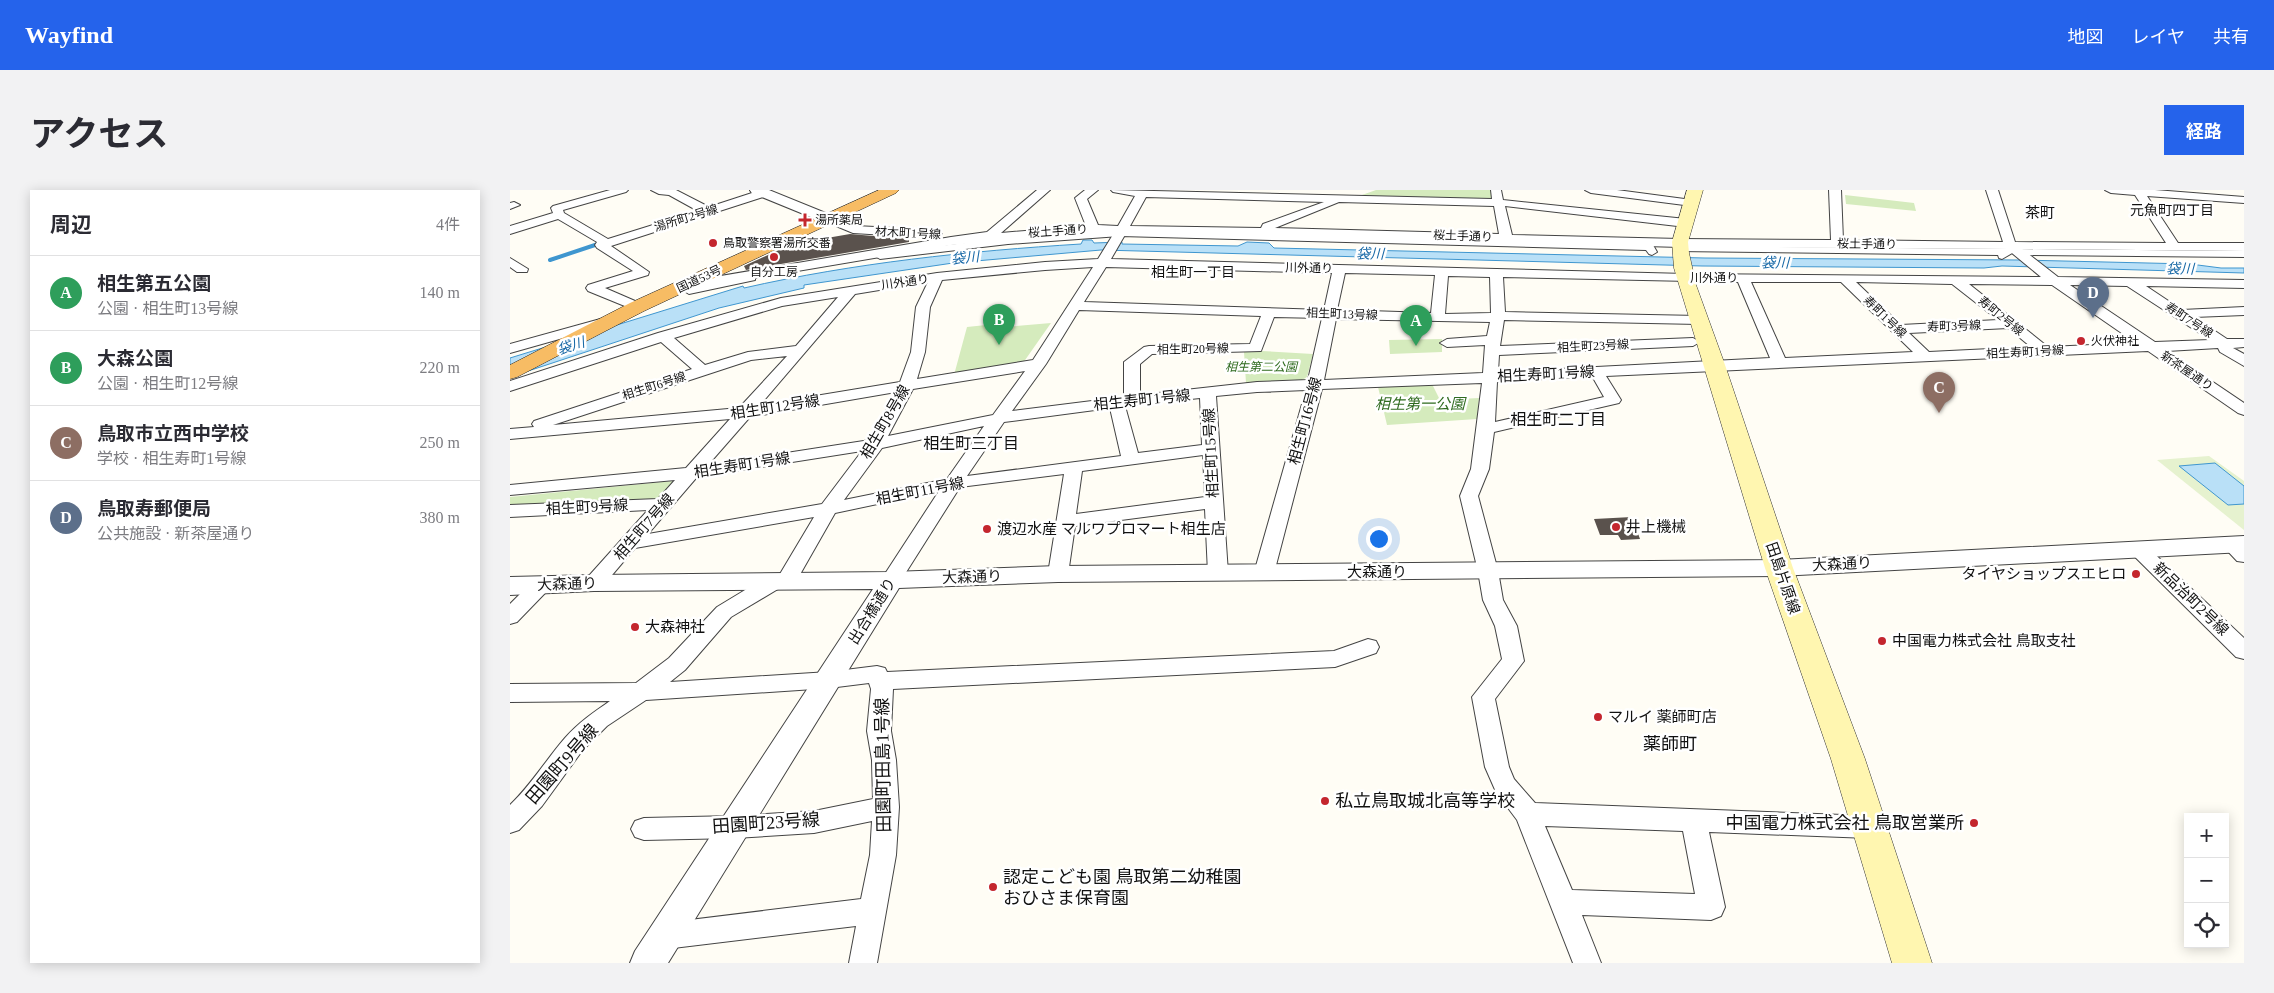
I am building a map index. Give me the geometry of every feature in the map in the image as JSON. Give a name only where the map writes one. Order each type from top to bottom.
[{"type":"highway","name":"国道53号","points":[[510,373],[614,320],[637,306],[687,288],[891,190]]},
{"type":"main road","points":[[1682,259],[1686,223],[1693,196]]},
{"type":"main road","name":"田島片原線","points":[[1682,259],[1696,331],[1715,365],[1779,568],[1848,759],[1912,963]]},
{"type":"street","points":[[607,243],[559,215],[557,208],[622,190]]},
{"type":"street","points":[[657,190],[671,192],[707,212]]},
{"type":"street","points":[[757,190],[828,219]]},
{"type":"street","name":"湯所町2号線","points":[[607,243],[759,195],[757,190]]},
{"type":"street","points":[[990,236],[1044,190]]},
{"type":"street","points":[[1092,190],[1081,198],[1093,229]]},
{"type":"street","points":[[1117,190],[1498,203],[1686,223]]},
{"type":"street","points":[[1256,231],[1366,190]]},
{"type":"street","points":[[1496,190],[1498,203],[1510,241]]},
{"type":"street","points":[[1591,190],[1693,196]]},
{"type":"street","points":[[1835,190],[1835,246],[2009,252],[2002,256]]},
{"type":"street","points":[[1992,190],[2016,251],[2244,254]]},
{"type":"street","points":[[2111,190],[2244,200]]},
{"type":"street","points":[[2138,191],[2174,246]]},
{"type":"street","name":"出合橋通り","points":[[648,963],[953,483],[1038,364],[1104,261],[1145,192]]},
{"type":"street","points":[[510,230],[559,215]]},
{"type":"street","name":"材木町1号線","points":[[828,219],[842,226],[866,231],[990,236]]},
{"type":"street","name":"桜土手通り","points":[[687,288],[860,255],[990,236],[1093,229],[1120,233],[1256,231],[1510,241],[1682,259],[1835,246],[2016,251],[2174,246],[2244,247]]},
{"type":"street","points":[[687,288],[967,244],[1120,233],[1510,241],[1650,247],[1652,252]]},
{"type":"street","points":[[607,243],[601,245],[644,272],[593,288],[637,306]]},
{"type":"street","name":"新茶屋通り","points":[[2016,251],[2050,278],[2244,410]]},
{"type":"street","name":"川外通り","points":[[510,386],[749,309],[851,290],[937,277],[1104,261],[1496,273],[1682,259],[1743,278],[1956,280],[2050,278],[2130,282],[2244,284]]},
{"type":"street","points":[[510,262],[522,269]]},
{"type":"street","name":"相生町16号線","points":[[1264,573],[1315,385],[1339,269]]},
{"type":"street","points":[[1438,318],[1442,271]]},
{"type":"street","points":[[1496,273],[1498,316],[1489,377],[1486,429],[1480,469],[1469,496],[1488,571],[1493,600],[1506,626],[1513,661],[1483,697],[1497,767],[1505,785],[1528,814],[1587,963]]},
{"type":"street","name":"相生町8号線","points":[[782,580],[828,509],[876,444],[907,386],[918,352],[923,307],[937,277]]},
{"type":"street","points":[[1743,278],[1779,362]]},
{"type":"street","name":"寿町1号線","points":[[1844,278],[1926,357]]},
{"type":"street","name":"寿町2号線","points":[[1956,280],[2046,352]]},
{"type":"street","name":"寿町7号線","points":[[2130,282],[2224,344],[2225,349],[2244,361]]},
{"type":"street","name":"相生町7号線","points":[[594,583],[851,290]]},
{"type":"street","name":"相生町13号線","points":[[1074,306],[1438,318],[1483,319],[1498,316],[1696,331]]},
{"type":"street","points":[[2179,314],[2244,311]]},
{"type":"street","name":"相生町20号線","points":[[1124,402],[1132,362],[1149,350],[1256,348],[1269,312]]},
{"type":"street","points":[[510,349],[614,320]]},
{"type":"street","name":"寿町3号線","points":[[1897,329],[2010,324]]},
{"type":"street","name":"相生町23号線","points":[[1447,343],[1493,346],[1696,331]]},
{"type":"street","points":[[662,336],[702,370]]},
{"type":"street","name":"相生寿町1号線","points":[[510,490],[691,473],[876,444],[1000,418],[1257,387],[1779,362],[2244,343]]},
{"type":"street","name":"相生町6号線","points":[[510,434],[702,370],[757,354],[800,350]]},
{"type":"street","name":"相生町12号線","points":[[510,434],[743,413],[1038,364]]},
{"type":"street","points":[[1486,429],[1613,400],[1596,371]]},
{"type":"street","name":"相生町15号線","points":[[1208,393],[1218,573]]},
{"type":"street","points":[[1124,402],[1131,460]]},
{"type":"street","name":"相生町11号線","points":[[631,543],[828,509],[953,483],[1210,449]]},
{"type":"street","points":[[1058,574],[1074,467]]},
{"type":"street","points":[[1067,522],[1213,502]]},
{"type":"street","name":"相生町9号線","points":[[510,510],[665,504]]},
{"type":"street","name":"大森通り","points":[[510,586],[782,580],[891,580],[1058,574],[1779,568],[2137,548],[2240,548]]},
{"type":"street","name":"新品治町2号線","points":[[2137,548],[2244,651]]},
{"type":"street","name":"田園町9号線","points":[[510,822],[533,799],[574,744],[599,720],[642,692],[677,664],[724,612],[782,580]]},
{"type":"street","points":[[510,617],[541,585]]},
{"type":"street","points":[[880,681],[1335,659],[1368,647]]},
{"type":"street","name":"田園町田島1号線","points":[[829,680],[877,674],[882,688],[879,731],[884,760],[886,808],[883,855],[863,963]]},
{"type":"street","points":[[512,696],[642,692],[829,680]]},
{"type":"street","name":"田園町23号線","points":[[644,829],[735,827],[814,822],[886,808]]},
{"type":"street","points":[[1528,814],[1869,827]]},
{"type":"street","points":[[1563,902],[1711,907],[1694,820]]},
{"type":"street","points":[[665,936],[872,911]]},
{"type":"green space","points":[[1376,190],[1491,190],[1493,199],[1365,197],[1362,195]]},
{"type":"green space","points":[[1845,195],[1914,203],[1916,211],[1846,204]]},
{"type":"green space","points":[[1005,323],[1006,327],[1051,323],[1023,363],[954,375],[967,327]]},
{"type":"green space","points":[[1442,339],[1442,352],[1390,354],[1389,340]]},
{"type":"green space","name":"相生第二公園","points":[[1262,351],[1313,354],[1307,377],[1302,380],[1246,383],[1244,352]]},
{"type":"green space","name":"相生第一公園","points":[[1432,384],[1440,400],[1479,398],[1477,419],[1387,425],[1378,387]]},
{"type":"green space","points":[[2209,456],[2244,481],[2244,530],[2157,460]]},
{"type":"green space","points":[[672,481],[674,483],[659,499],[510,507],[510,497]]},
{"type":"water","name":"袋川","points":[[1083,240],[1092,240],[1094,243],[1122,242],[1122,244],[1238,246],[1247,242],[1269,243],[1274,248],[1705,258],[2021,260],[2190,264],[2221,268],[2244,268],[2244,273],[2002,266],[1984,268],[1702,266],[1101,250],[953,263],[804,285],[804,288],[719,308],[510,377],[510,358],[743,286],[744,288],[785,279],[911,259],[1081,244]]},
{"type":"water","points":[[2215,463],[2244,486],[2244,504],[2228,505],[2179,466]]},
{"type":"building","points":[[850,234],[909,239],[909,242],[746,270],[744,266],[792,244]]},
{"type":"building","name":"井上機械","points":[[1632,517],[1640,539],[1621,540],[1618,535],[1600,535],[1594,519]]},
{"type":"waterway","points":[[550,260],[598,244]]},
{"type":"place","name":"湯所薬局","points":[[805,220]]},
{"type":"place","name":"鳥取警察署湯所交番","points":[[713,243]]},
{"type":"place","name":"自分工房","points":[[774,257]]},
{"type":"place","name":"鳥取寿郵便局","points":[[2093,318]]},
{"type":"place","name":"火伏神社","points":[[2081,341]]},
{"type":"place","name":"大森公園","points":[[999,345]]},
{"type":"place","name":"相生第五公園","points":[[1416,346]]},
{"type":"place","name":"鳥取市立西中学校","points":[[1939,413]]},
{"type":"place","name":"井上機械","points":[[1616,527]]},
{"type":"place","name":"渡辺水産 マルワプロマート相生店","points":[[987,529]]},
{"type":"place","name":"タイヤショップスエヒロ","points":[[2136,574]]},
{"type":"place","name":"大森神社","points":[[635,627]]},
{"type":"place","name":"中国電力株式会社 鳥取支社","points":[[1882,641]]},
{"type":"place","name":"マルイ 薬師町店","points":[[1598,717]]},
{"type":"place","name":"私立鳥取城北高等学校","points":[[1325,801]]},
{"type":"place","name":"中国電力株式会社 鳥取営業所","points":[[1974,823]]},
{"type":"place","name":"認定こども園 鳥取第二幼稚園 おひさま保育園","points":[[993,887]]},
{"type":"district","name":"元魚町四丁目","points":[[2172,210]]},
{"type":"district","name":"茶町","points":[[2040,213]]},
{"type":"district","name":"相生町一丁目","points":[[1193,272]]},
{"type":"district","name":"相生町二丁目","points":[[1558,419]]},
{"type":"district","name":"相生町三丁目","points":[[971,443]]},
{"type":"district","name":"薬師町","points":[[1670,744]]}]
